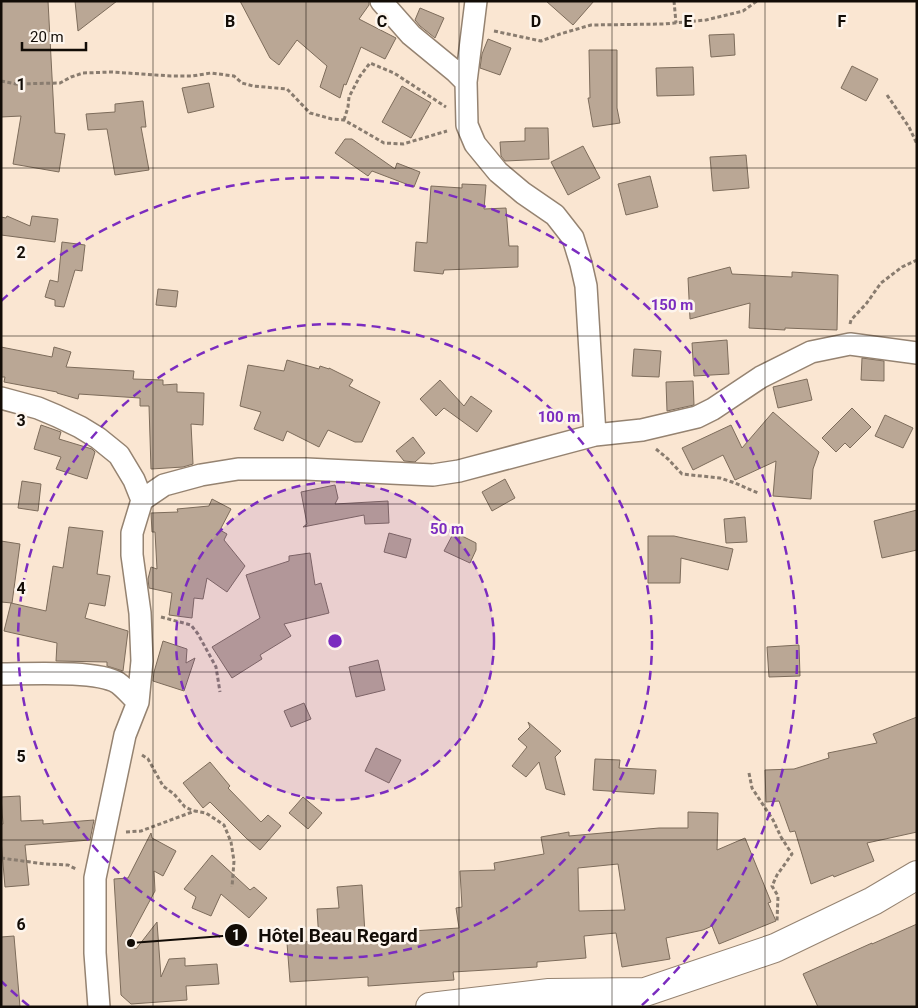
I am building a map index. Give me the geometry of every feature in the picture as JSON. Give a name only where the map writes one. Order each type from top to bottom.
[{"type":"main road","points":[[430,1007],[549,993],[652,1000],[775,948],[872,901],[917,875]]},
{"type":"street","points":[[381,1],[411,35],[466,82]]},
{"type":"street","points":[[476,1],[466,82],[467,125],[475,144],[498,172],[523,193],[555,215],[573,238],[586,286],[595,435]]},
{"type":"street","points":[[142,500],[164,485],[201,475],[238,469],[306,468],[432,475],[459,471],[595,435],[642,430],[696,417],[761,377],[811,352],[850,344],[917,353]]},
{"type":"street","points":[[1,398],[38,408],[58,416],[98,438],[119,455],[134,480],[142,500],[132,534],[132,555],[140,614],[142,661],[138,702],[125,735],[95,878],[95,953],[99,1007]]},
{"type":"street","points":[[1,674],[97,676],[118,683],[138,702]]},
{"type":"path","points":[[674,1],[676,23]]},
{"type":"path","points":[[473,27],[541,41],[590,25],[676,23],[706,20],[742,11],[757,1]]},
{"type":"path","points":[[344,120],[349,97],[360,76],[370,63],[394,72],[450,109],[467,125]]},
{"type":"path","points":[[1,81],[16,84],[60,83],[84,73],[132,72],[162,76],[192,76],[211,73],[234,76],[242,83],[253,86],[287,89],[310,113],[344,120],[384,143],[403,144],[467,125]]},
{"type":"path","points":[[887,95],[909,127],[917,144]]},
{"type":"path","points":[[850,344],[848,332],[850,320],[866,304],[881,283],[902,267],[917,260]]},
{"type":"path","points":[[642,430],[649,443],[682,474],[720,478],[758,493]]},
{"type":"path","points":[[140,614],[167,618],[191,625],[216,667],[220,692]]},
{"type":"path","points":[[125,735],[136,750],[148,759],[163,786],[174,794],[185,807],[206,813],[224,825],[231,842],[234,861],[232,887]]},
{"type":"path","points":[[749,773],[752,788],[792,854],[777,875],[772,886],[778,896],[775,948]]},
{"type":"path","points":[[105,832],[142,830],[195,811]]},
{"type":"path","points":[[1,858],[68,865],[95,878]]},
{"type":"building","points":[[1,1],[48,1],[55,133],[65,134],[59,172],[13,164],[21,116],[1,117]]},
{"type":"building","points":[[75,1],[117,1],[78,31]]},
{"type":"building","points":[[240,1],[369,1],[369,5],[359,19],[396,38],[385,59],[361,47],[346,85],[344,84],[340,98],[320,87],[327,66],[297,40],[279,65],[270,58]]},
{"type":"building","points":[[546,1],[594,1],[573,25]]},
{"type":"building","points":[[420,8],[444,18],[435,38],[415,20]]},
{"type":"building","points":[[734,34],[735,55],[711,57],[709,35]]},
{"type":"building","points":[[488,39],[511,48],[500,75],[480,68],[482,54]]},
{"type":"building","points":[[589,50],[617,50],[617,108],[620,123],[593,127],[588,98],[590,98]]},
{"type":"building","points":[[852,66],[878,79],[866,101],[841,88]]},
{"type":"building","points":[[693,67],[694,95],[657,96],[656,68]]},
{"type":"building","points":[[209,83],[214,107],[188,113],[182,88]]},
{"type":"building","points":[[402,86],[431,103],[411,138],[382,122]]},
{"type":"building","points":[[143,101],[146,127],[141,127],[149,170],[115,175],[107,129],[88,130],[86,114],[115,112],[115,104]]},
{"type":"building","points":[[525,128],[548,128],[549,159],[505,161],[501,156],[500,142],[525,141]]},
{"type":"building","points":[[345,139],[352,139],[395,169],[397,163],[420,172],[414,187],[372,171],[368,176],[335,153]]},
{"type":"building","points":[[583,146],[600,178],[568,195],[551,162]]},
{"type":"building","points":[[746,155],[749,188],[713,191],[710,157]]},
{"type":"building","points":[[650,176],[658,207],[626,215],[618,184]]},
{"type":"building","points":[[462,184],[486,185],[484,209],[506,208],[509,246],[518,246],[518,267],[444,270],[443,274],[414,271],[416,242],[427,243],[431,186],[462,188]]},
{"type":"building","points":[[7,216],[30,226],[32,216],[58,219],[55,242],[1,235],[1,217],[6,218]]},
{"type":"building","points":[[62,242],[85,245],[82,271],[75,270],[64,307],[55,306],[55,300],[45,297],[50,280],[58,282]]},
{"type":"building","points":[[730,267],[732,274],[792,277],[792,272],[838,275],[837,330],[749,328],[750,303],[690,319],[688,278]]},
{"type":"building","points":[[158,289],[178,291],[176,307],[156,305]]},
{"type":"building","points":[[727,340],[729,374],[694,376],[692,343]]},
{"type":"building","points":[[1,347],[52,357],[54,347],[71,352],[66,367],[134,371],[133,379],[163,380],[163,385],[177,384],[177,392],[204,393],[203,425],[191,424],[193,464],[183,467],[151,469],[149,406],[140,406],[140,398],[79,394],[78,399],[57,392],[4,382],[5,377],[1,377]]},
{"type":"building","points":[[634,349],[661,351],[659,377],[632,376]]},
{"type":"building","points":[[862,358],[884,361],[884,381],[861,380]]},
{"type":"building","points":[[287,360],[319,369],[320,366],[329,368],[353,380],[349,386],[380,402],[362,442],[355,442],[328,430],[319,447],[287,431],[283,441],[254,429],[261,412],[240,406],[248,365],[284,371]]},
{"type":"building","points":[[807,379],[812,400],[778,408],[773,387]]},
{"type":"building","points":[[440,380],[464,406],[471,396],[492,411],[477,432],[444,408],[436,416],[420,399]]},
{"type":"building","points":[[693,381],[694,405],[667,411],[666,382]]},
{"type":"building","points":[[852,408],[871,427],[850,448],[845,443],[836,452],[822,438]]},
{"type":"building","points":[[773,412],[819,452],[813,469],[811,499],[773,496],[776,461],[735,480],[723,455],[693,470],[682,448],[731,425],[742,448]]},
{"type":"building","points":[[885,415],[913,428],[903,448],[875,436]]},
{"type":"building","points":[[41,425],[61,432],[59,439],[92,449],[95,452],[87,479],[56,469],[61,457],[34,449]]},
{"type":"building","points":[[413,437],[425,453],[415,462],[404,461],[396,451]]},
{"type":"building","points":[[505,479],[515,498],[492,511],[482,492]]},
{"type":"building","points":[[22,481],[41,484],[38,511],[18,508]]},
{"type":"building","points":[[335,485],[338,498],[335,504],[388,501],[389,523],[365,524],[364,515],[303,527],[307,524],[301,492]]},
{"type":"building","points":[[212,499],[231,509],[220,530],[227,534],[224,540],[245,566],[227,592],[207,578],[203,599],[194,598],[192,618],[169,615],[172,593],[149,588],[148,579],[151,567],[157,569],[155,532],[152,532],[151,513],[178,512],[177,509],[209,506]]},
{"type":"building","points":[[917,510],[917,550],[882,558],[874,521]]},
{"type":"building","points":[[745,517],[747,542],[726,543],[724,519]]},
{"type":"building","points":[[69,527],[103,531],[97,574],[110,576],[105,606],[89,603],[85,618],[128,631],[123,671],[107,666],[107,662],[56,661],[57,643],[4,631],[11,603],[46,611],[53,566],[63,568]]},
{"type":"building","points":[[454,532],[476,543],[476,550],[470,563],[444,551]]},
{"type":"building","points":[[389,533],[411,539],[406,558],[384,552]]},
{"type":"building","points":[[648,536],[674,536],[733,549],[728,570],[681,558],[680,583],[648,583]]},
{"type":"building","points":[[1,541],[20,544],[12,603],[1,602]]},
{"type":"building","points":[[310,553],[315,585],[321,583],[329,613],[284,624],[291,636],[260,655],[262,659],[232,678],[212,647],[260,618],[246,575],[289,561],[289,556]]},
{"type":"building","points":[[163,641],[187,649],[186,663],[195,658],[184,691],[153,681]]},
{"type":"building","points":[[799,645],[800,676],[769,677],[767,647]]},
{"type":"building","points":[[378,660],[385,690],[356,697],[349,667]]},
{"type":"building","points":[[304,703],[311,719],[291,727],[284,711]]},
{"type":"building","points":[[917,717],[917,832],[867,843],[874,861],[811,884],[795,831],[790,832],[779,801],[766,802],[765,770],[794,769],[829,758],[828,753],[877,743],[873,734]]},
{"type":"building","points":[[528,722],[561,751],[555,757],[565,795],[546,789],[539,762],[526,777],[512,766],[527,747],[518,739],[530,727]]},
{"type":"building","points":[[376,748],[401,760],[389,783],[365,771]]},
{"type":"building","points":[[595,759],[620,760],[619,768],[656,770],[654,794],[593,790]]},
{"type":"building","points":[[210,762],[230,786],[228,788],[261,822],[268,815],[281,826],[260,850],[210,802],[203,808],[183,783]]},
{"type":"building","points":[[20,796],[21,821],[43,820],[43,824],[94,820],[90,840],[25,845],[29,885],[5,887],[1,840],[1,824],[3,824],[1,797]]},
{"type":"building","points":[[303,797],[322,813],[308,829],[289,813]]},
{"type":"building","points":[[688,812],[718,813],[717,850],[745,838],[771,902],[768,903],[776,921],[719,944],[712,926],[703,930],[666,938],[670,959],[622,967],[616,933],[584,936],[586,958],[537,962],[537,967],[453,972],[454,980],[368,986],[368,977],[290,982],[287,943],[319,941],[317,909],[339,908],[337,887],[362,885],[365,934],[459,928],[456,908],[462,907],[460,871],[495,870],[494,863],[544,854],[541,837],[569,832],[569,836],[659,828],[688,828]],"holes":[[[618,864],[625,910],[579,911],[578,868]]]},
{"type":"building","points":[[151,833],[152,838],[176,851],[163,876],[154,871],[155,891],[127,943],[136,949],[157,922],[161,977],[169,959],[185,958],[185,966],[217,964],[219,984],[186,986],[187,1000],[131,1004],[121,995],[114,879],[128,878]]},
{"type":"building","points":[[212,855],[250,890],[254,887],[267,898],[249,918],[221,894],[211,916],[192,908],[196,897],[184,889]]},
{"type":"building","points":[[917,924],[917,1007],[818,1007],[803,974]]},
{"type":"building","points":[[14,936],[20,1007],[1,1007],[1,937]]},
{"type":"place","name":"Hôtel Beau Regard","points":[[131,943]]}]
